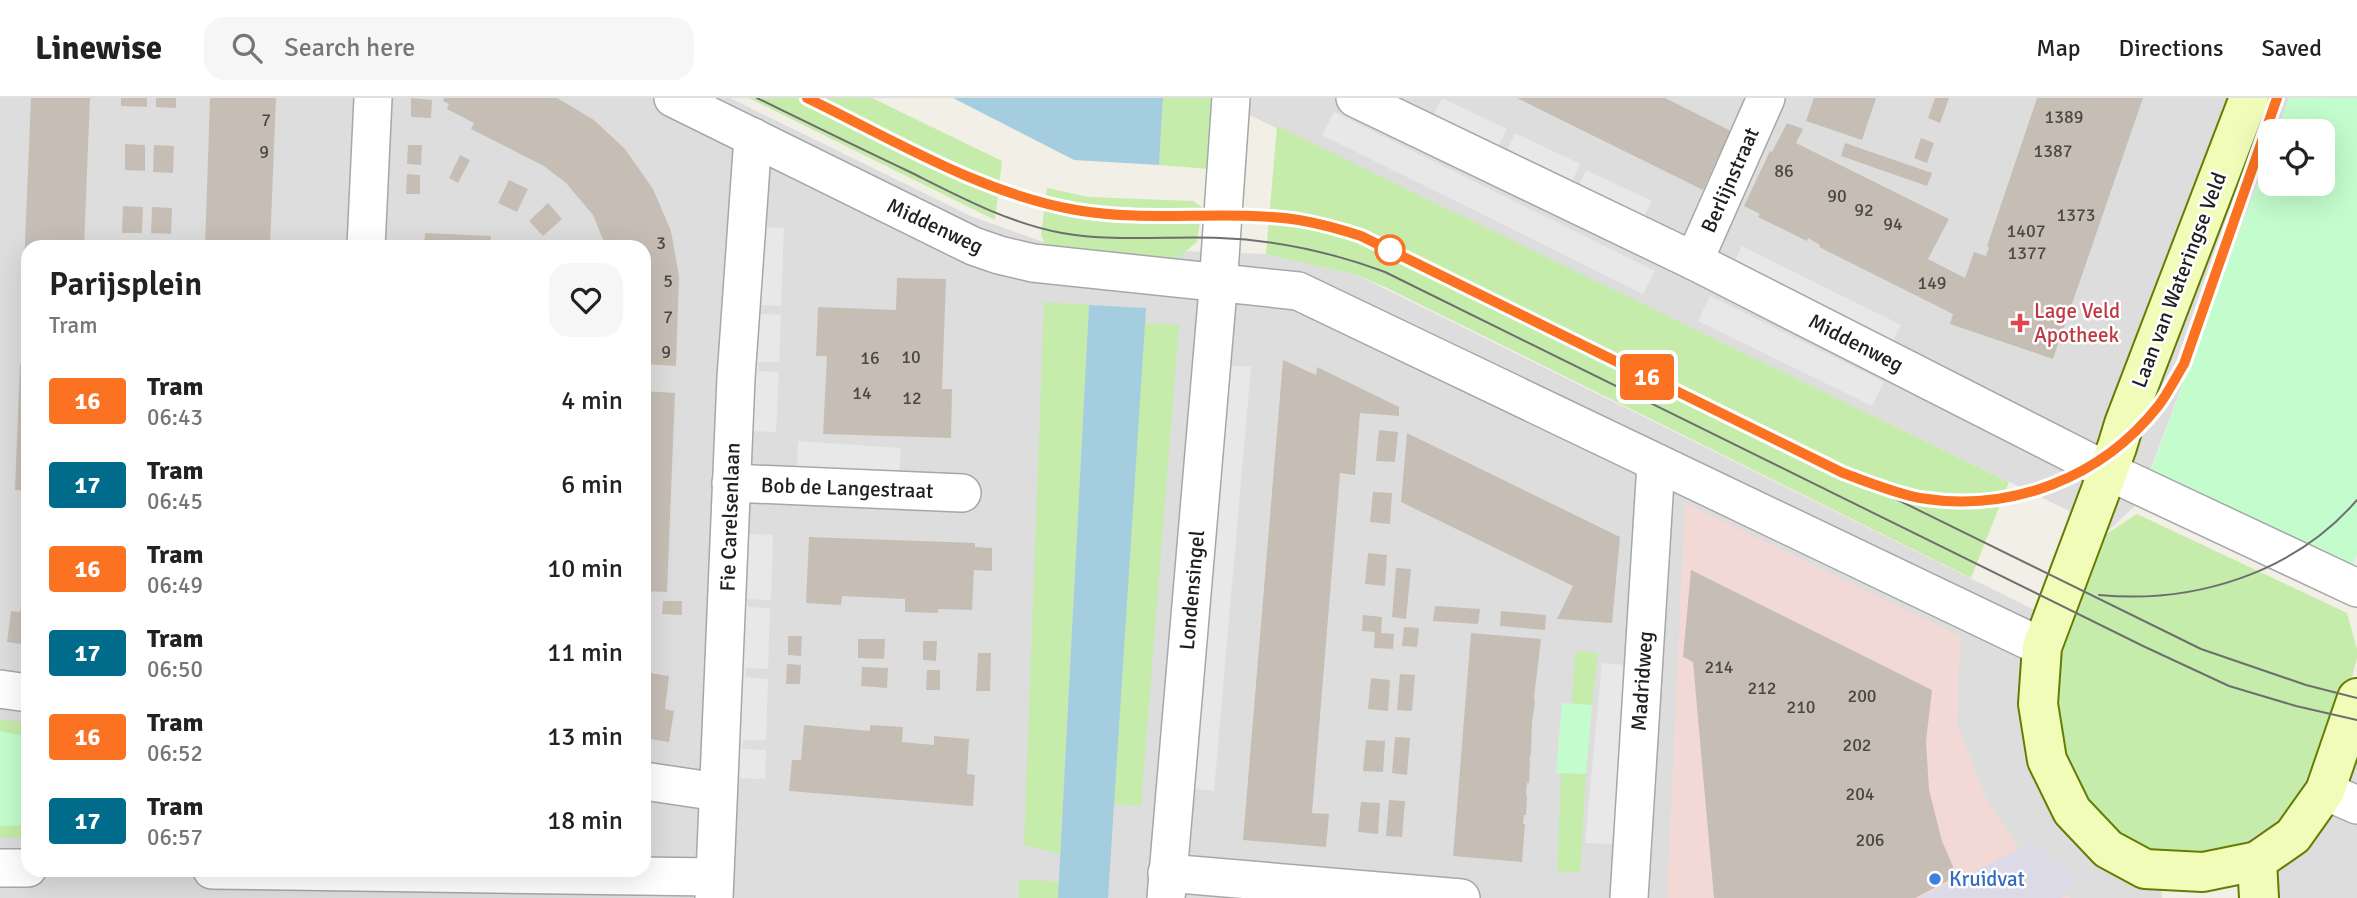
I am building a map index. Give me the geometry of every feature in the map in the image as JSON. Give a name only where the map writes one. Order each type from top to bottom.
[{"type":"street","points":[[366,240],[373,98]]},
{"type":"street","name":"Middenweg","points":[[673,98],[973,246],[999,256],[1033,263],[1298,291],[2042,647]]},
{"type":"street","points":[[1218,283],[1231,98]]},
{"type":"street","name":"Middenweg","points":[[1355,98],[1694,261],[2108,470],[2357,589]]},
{"type":"street","name":"Berlijnstraat","points":[[1694,261],[1766,98]]},
{"type":"street","name":"Laan van Wateringse Veld","points":[[2249,98],[2042,647],[2038,704],[2047,760],[2073,811],[2108,849],[2147,883],[2203,872],[2257,861],[2341,798],[2357,698]]},
{"type":"street","name":"Fie Carelsenlaan","points":[[714,888],[736,378],[753,137]]},
{"type":"street","name":"Londensingel","points":[[1167,886],[1218,283]]},
{"type":"street","name":"Madridweg","points":[[1629,898],[1656,464]]},
{"type":"street","name":"Bob de Langestraat","points":[[731,483],[962,493]]},
{"type":"street","points":[[0,689],[21,692]]},
{"type":"street","points":[[651,782],[718,792]]},
{"type":"street","points":[[2257,861],[2259,898]]},
{"type":"street","points":[[0,868],[21,868]]},
{"type":"street","points":[[336,877],[336,898]]},
{"type":"street","points":[[483,877],[714,888]]},
{"type":"street","points":[[1167,886],[1461,898]]},
{"type":"shaded area","points":[[0,98],[730,98],[973,217],[1058,247],[1266,254],[1357,275],[2073,629],[2157,844],[2162,898],[0,898]]},
{"type":"shaded area","points":[[1214,98],[2289,98],[2281,119],[2258,119],[2258,182],[2138,503],[2109,530]]},
{"type":"shaded area","points":[[1442,98],[1507,129],[1495,152],[1430,121]]},
{"type":"shaded area","points":[[1334,112],[1655,271],[1643,294],[1322,135]]},
{"type":"shaded area","points":[[1515,133],[1580,164],[1569,188],[1504,157]]},
{"type":"shaded area","points":[[1586,170],[1652,201],[1640,225],[1575,193]]},
{"type":"shaded area","points":[[756,227],[784,228],[781,306],[760,305],[759,314],[781,315],[779,362],[758,362],[759,371],[779,372],[776,432],[749,431]]},
{"type":"shaded area","points":[[1742,246],[1901,325],[1889,349],[1730,270]]},
{"type":"shaded area","points":[[1710,296],[1884,382],[1872,406],[1698,321]]},
{"type":"shaded area","points":[[1224,365],[1251,367],[1214,791],[1188,788]]},
{"type":"shaded area","points":[[798,441],[901,448],[899,476],[797,469]]},
{"type":"shaded area","points":[[1685,503],[1960,636],[1957,724],[1988,803],[2031,864],[2071,898],[1667,898]]},
{"type":"shaded area","points":[[745,534],[773,535],[771,600],[747,599],[748,607],[770,608],[768,669],[746,668],[745,677],[768,679],[766,740],[743,740],[742,749],[766,750],[765,779],[736,778]]},
{"type":"shaded area","points":[[1602,663],[1627,665],[1614,844],[1585,843]]},
{"type":"shaded area","points":[[2357,749],[2357,898],[2246,898],[2243,835]]},
{"type":"shaded area","points":[[2034,842],[2074,881],[2062,898],[1919,898]]},
{"type":"green space","points":[[749,98],[872,98],[1002,161],[995,220]]},
{"type":"green space","points":[[1163,98],[1214,98],[1209,169],[1159,165]]},
{"type":"green space","points":[[2289,98],[2357,98],[2357,554],[2352,569],[2150,473],[2258,182],[2258,196],[2335,196],[2335,119],[2281,119]]},
{"type":"green space","points":[[1277,126],[2009,482],[1971,578],[1387,288],[1357,275],[1266,254]]},
{"type":"green space","points":[[1047,188],[1088,197],[1193,201],[1202,207],[1197,242],[1175,260],[1047,249],[1041,235]]},
{"type":"green space","points":[[1044,302],[1089,305],[1060,854],[1024,845]]},
{"type":"green space","points":[[1144,323],[1179,325],[1141,806],[1114,804]]},
{"type":"green space","points":[[2137,514],[2347,613],[2357,658],[2337,732],[2297,802],[2269,827],[2232,849],[2173,857],[2144,855],[2072,791],[2051,706],[2068,624],[2105,535]]},
{"type":"green space","points":[[1575,651],[1598,653],[1592,705],[1572,703]]},
{"type":"green space","points":[[1562,703],[1592,705],[1586,774],[1556,773]]},
{"type":"green space","points":[[0,719],[21,722],[21,838],[0,838]]},
{"type":"green space","points":[[0,731],[21,736],[21,825],[0,826]]},
{"type":"green space","points":[[1561,773],[1586,774],[1580,873],[1557,871]]},
{"type":"green space","points":[[1019,879],[1059,882],[1058,898],[1019,898]]},
{"type":"water","points":[[953,98],[1163,98],[1159,165],[1074,160]]},
{"type":"water","points":[[1089,305],[1146,308],[1108,898],[1058,898]]},
{"type":"building","points":[[31,98],[90,98],[84,240],[25,240]]},
{"type":"building","points":[[121,98],[147,98],[147,107],[121,106]]},
{"type":"building","points":[[156,98],[176,98],[176,108],[156,107]]},
{"type":"building","points":[[210,98],[276,98],[270,240],[205,240]]},
{"type":"building","points":[[411,98],[432,100],[431,118],[411,117]]},
{"type":"building","points":[[444,98],[557,98],[594,120],[625,149],[653,189],[671,231],[679,276],[676,366],[651,364],[651,240],[603,240],[593,215],[566,183],[544,166],[471,129],[474,123],[447,109],[449,104],[443,101]]},
{"type":"building","points":[[1517,98],[1665,98],[1731,131],[1703,190]]},
{"type":"building","points":[[1814,98],[1876,98],[1862,140],[1806,121]]},
{"type":"building","points":[[1935,98],[1949,98],[1940,123],[1928,118]]},
{"type":"building","points":[[2037,98],[2143,98],[2053,359],[1950,324],[1953,314],[1819,247],[1820,245],[1808,238],[1807,241],[1758,217],[1760,214],[1744,206],[1770,151],[1772,152],[1787,123],[1803,129],[1796,143],[1949,219],[1928,259],[1965,278],[1974,252],[1986,256],[1987,246]]},
{"type":"building","points":[[1921,138],[1934,143],[1927,163],[1914,158]]},
{"type":"building","points":[[1845,143],[1932,173],[1927,186],[1841,156]]},
{"type":"building","points":[[125,144],[145,145],[145,171],[125,170]]},
{"type":"building","points":[[154,145],[174,146],[173,173],[153,172]]},
{"type":"building","points":[[408,145],[422,145],[421,165],[407,164]]},
{"type":"building","points":[[460,155],[470,160],[458,183],[449,178]]},
{"type":"building","points":[[407,174],[420,175],[420,194],[406,194]]},
{"type":"building","points":[[509,180],[528,189],[517,212],[498,203]]},
{"type":"building","points":[[548,203],[562,219],[543,236],[529,221]]},
{"type":"building","points":[[123,206],[143,207],[142,233],[122,233]]},
{"type":"building","points":[[152,207],[172,208],[171,234],[151,233]]},
{"type":"building","points":[[425,233],[491,236],[491,240],[424,240]]},
{"type":"building","points":[[897,278],[946,279],[942,389],[952,389],[951,438],[823,434],[827,356],[816,356],[818,307],[896,310]]},
{"type":"building","points":[[1283,360],[1316,375],[1317,367],[1399,407],[1399,416],[1360,413],[1355,475],[1340,473],[1312,813],[1329,814],[1326,847],[1243,840]]},
{"type":"building","points":[[20,364],[21,490],[15,490]]},
{"type":"building","points":[[651,391],[675,393],[667,592],[651,591]]},
{"type":"building","points":[[1379,430],[1398,432],[1395,462],[1376,461]]},
{"type":"building","points":[[1407,433],[1620,537],[1612,623],[1557,619],[1573,586],[1401,502]]},
{"type":"building","points":[[1373,492],[1392,493],[1390,524],[1370,522]]},
{"type":"building","points":[[809,537],[975,543],[975,547],[992,548],[992,571],[974,570],[972,610],[905,612],[905,599],[842,596],[841,605],[806,603]]},
{"type":"building","points":[[1368,553],[1387,555],[1385,586],[1365,584]]},
{"type":"building","points":[[1396,568],[1411,569],[1406,619],[1392,617]]},
{"type":"building","points":[[1691,570],[1932,690],[1926,741],[1929,790],[1942,841],[1957,876],[1915,898],[1714,898],[1693,662],[1683,657]]},
{"type":"building","points":[[663,601],[682,601],[682,615],[662,614]]},
{"type":"building","points":[[21,605],[21,644],[7,642],[11,611],[20,612]]},
{"type":"building","points":[[1435,606],[1480,609],[1478,624],[1433,621]]},
{"type":"building","points":[[1501,611],[1546,615],[1545,630],[1500,626]]},
{"type":"building","points":[[1363,615],[1382,617],[1381,633],[1394,634],[1393,649],[1374,648],[1375,632],[1362,631]]},
{"type":"building","points":[[1404,627],[1419,628],[1417,647],[1402,646]]},
{"type":"building","points":[[1471,633],[1541,639],[1526,815],[1523,824],[1522,862],[1453,856]]},
{"type":"building","points":[[788,636],[802,636],[801,656],[788,655]]},
{"type":"building","points":[[858,639],[885,639],[884,659],[858,658]]},
{"type":"building","points":[[923,641],[937,641],[936,661],[923,660]]},
{"type":"building","points":[[978,653],[991,653],[990,691],[976,691]]},
{"type":"building","points":[[787,664],[801,665],[800,684],[786,684]]},
{"type":"building","points":[[862,667],[888,668],[887,688],[861,686]]},
{"type":"building","points":[[927,670],[940,670],[940,690],[926,690]]},
{"type":"building","points":[[651,673],[669,676],[665,709],[674,711],[669,742],[651,739]]},
{"type":"building","points":[[1400,674],[1415,675],[1412,711],[1397,710]]},
{"type":"building","points":[[1371,678],[1390,680],[1388,711],[1368,709]]},
{"type":"building","points":[[804,725],[870,731],[870,725],[903,727],[902,742],[934,745],[934,736],[969,739],[967,774],[975,775],[973,806],[789,791],[792,760],[801,760]]},
{"type":"building","points":[[1395,737],[1410,738],[1407,775],[1392,773]]},
{"type":"building","points":[[1366,740],[1385,741],[1383,772],[1363,771]]},
{"type":"building","points":[[1389,800],[1405,801],[1402,837],[1386,836]]},
{"type":"building","points":[[1361,802],[1380,803],[1378,834],[1358,832]]},
{"type":"tram line","points":[[757,98],[965,199],[1022,223],[1081,236],[1263,241],[1324,253],[1385,272],[2229,686],[2296,706],[2357,720]]},
{"type":"tram line","points":[[807,98],[938,164],[1040,202],[1076,210],[1131,216],[1271,217],[1299,220],[1361,236],[2201,649],[2306,685],[2357,698]]},
{"type":"tram line","name":"16","points":[[807,98],[960,173],[999,190],[1035,201],[1118,215],[1296,220],[1330,226],[1361,236],[1843,473],[1882,488],[1951,502],[2012,497],[2058,484],[2095,465],[2136,431],[2160,404],[2184,364],[2277,98]]},
{"type":"tram line","points":[[1897,492],[1929,499],[1962,501],[2026,494],[2085,470],[2112,452],[2137,430],[2157,406],[2184,364],[2277,98]]},
{"type":"tram line","points":[[2099,595],[2134,597],[2170,594],[2239,579],[2272,565],[2303,547],[2331,526],[2357,500]]},
{"type":"place","name":"Lage Veld Apotheek","points":[[2020,323]]},
{"type":"place","name":"Kruidvat","points":[[1935,879]]}]
